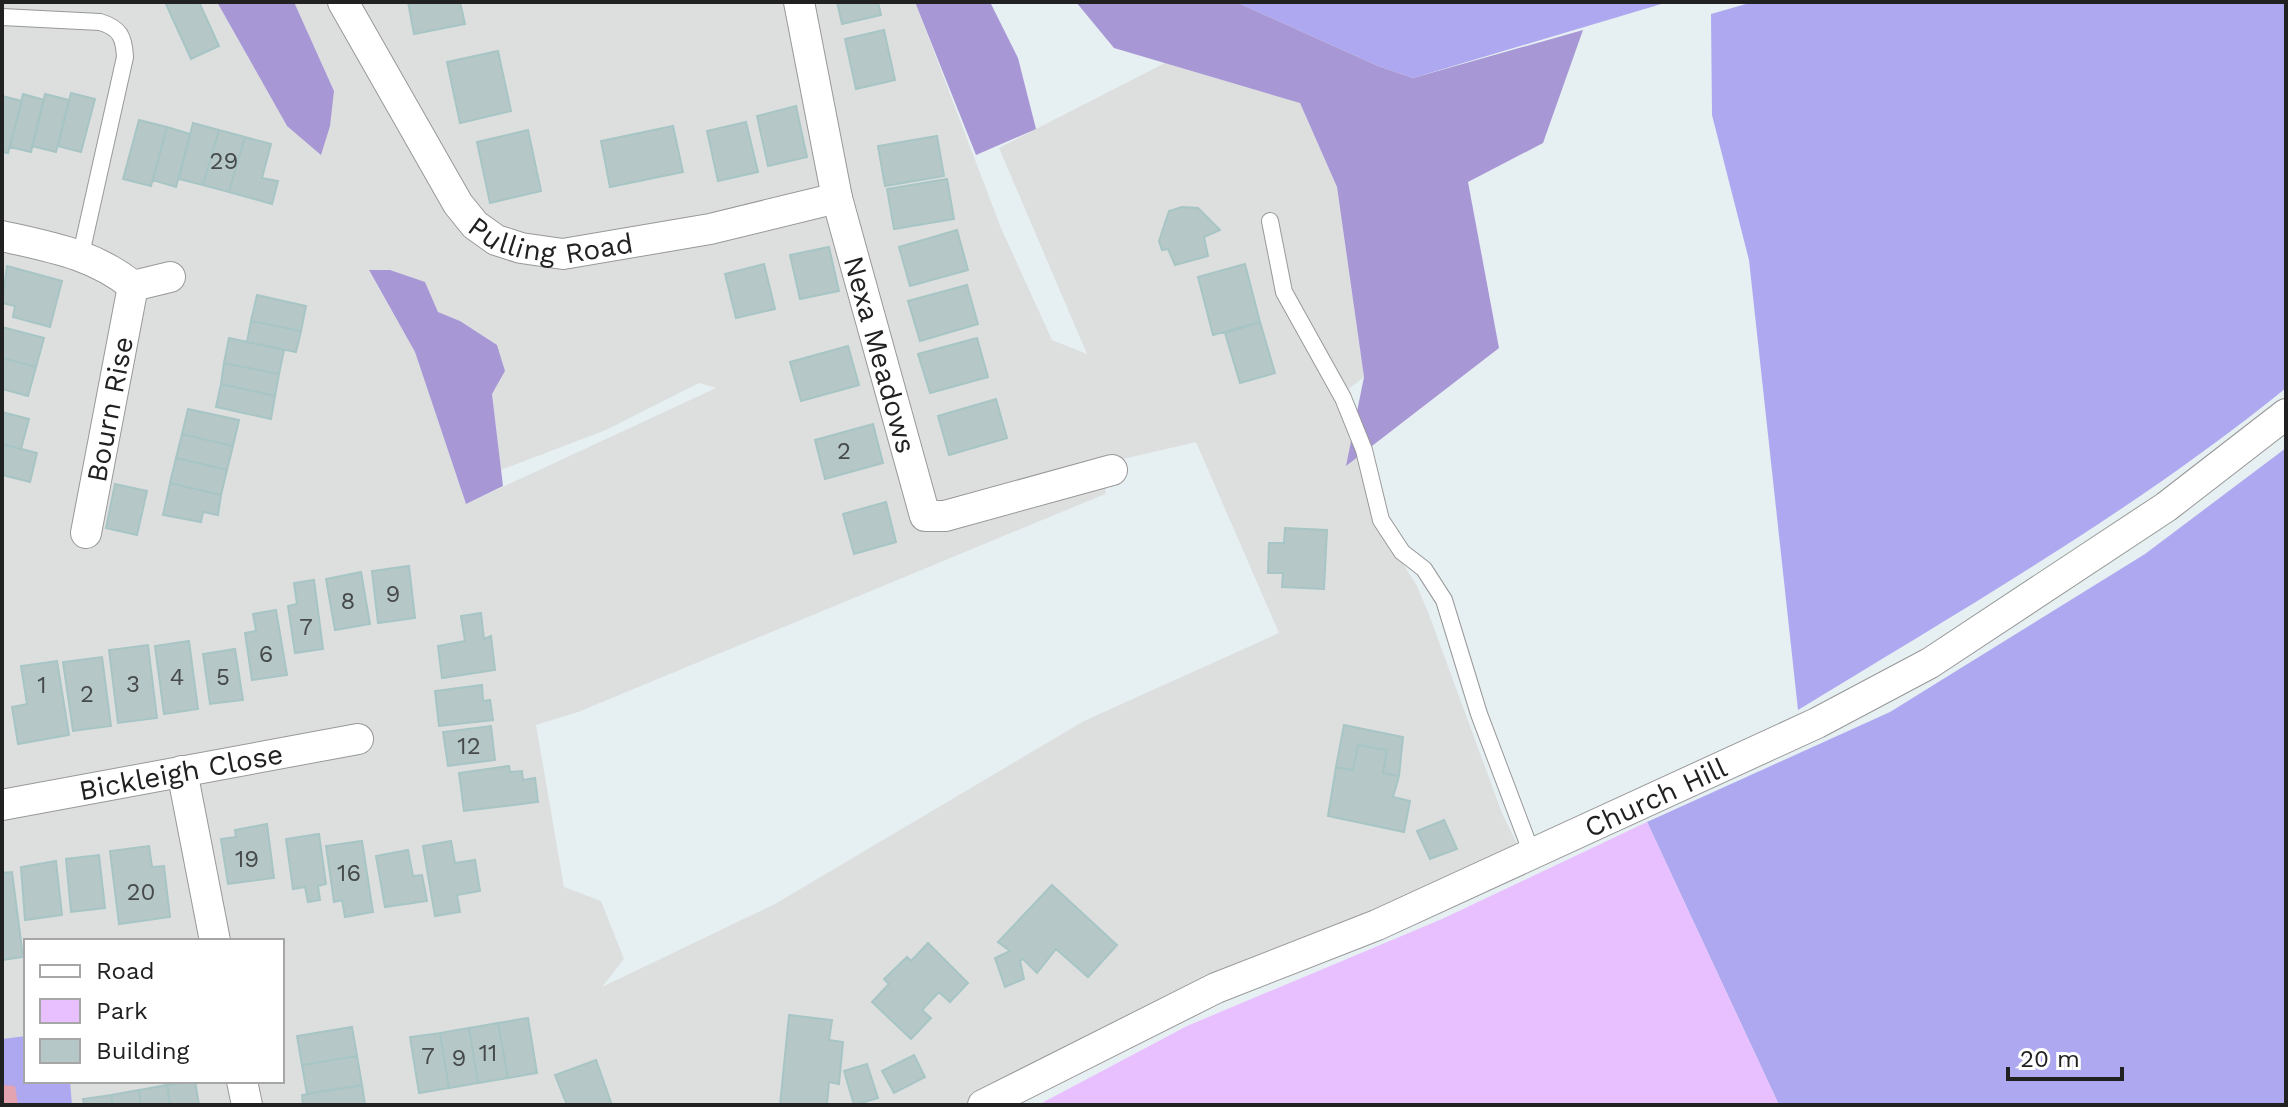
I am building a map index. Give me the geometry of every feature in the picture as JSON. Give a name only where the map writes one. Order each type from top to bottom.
[{"type":"street","name":"Pulling Road","points":[[343,2],[458,204],[475,225],[496,240],[521,248],[563,254],[710,229],[837,198]]},
{"type":"street","name":"Nexa Meadows","points":[[799,2],[837,198],[925,516],[945,516],[1112,470]]},
{"type":"street","points":[[2,236],[81,254],[115,271],[133,286],[170,277]]},
{"type":"street","name":"Bourn Rise","points":[[86,533],[133,286]]},
{"type":"street","name":"Church Hill","points":[[983,1105],[1216,988],[1377,925],[1817,723],[1930,663],[2166,507],[2286,414]]},
{"type":"street","name":"Bickleigh Close","points":[[2,805],[358,739]]},
{"type":"street","points":[[182,771],[215,939]]},
{"type":"street","points":[[242,1083],[247,1105]]},
{"type":"lane","points":[[2,17],[100,22],[114,26],[124,38],[125,57],[81,254]]},
{"type":"lane","points":[[1270,221],[1284,292],[1343,398],[1364,450],[1381,520],[1402,552],[1424,569],[1444,600],[1479,714],[1532,854]]},
{"type":"shaded area","points":[[2,2],[217,2],[287,126],[334,91],[294,2],[915,2],[1001,228],[1052,340],[1087,354],[999,148],[1165,63],[1300,103],[1337,187],[1364,377],[1337,398],[1359,449],[1373,518],[1416,584],[1502,813],[1523,856],[970,1105],[2,1105]],"holes":[[[369,271],[425,282],[438,312],[460,321],[505,371],[492,394],[501,470],[606,430],[699,383],[716,388],[466,504],[415,352]],[[1196,442],[1279,633],[1084,721],[775,904],[602,987],[624,959],[601,901],[564,887],[536,725],[578,712],[1105,494],[1110,462]]]},
{"type":"shaded area","points":[[217,2],[294,2],[334,91],[330,126],[321,155],[287,126]]},
{"type":"shaded area","points":[[915,2],[990,2],[1018,58],[1036,129],[976,155]]},
{"type":"shaded area","points":[[1076,2],[1236,2],[1378,66],[1413,78],[1583,30],[1543,143],[1468,182],[1499,348],[1346,466],[1364,377],[1337,187],[1300,103],[1114,48]]},
{"type":"shaded area","points":[[1236,2],[1668,2],[1413,78],[1378,66]]},
{"type":"shaded area","points":[[1753,2],[2286,2],[2286,388],[2109,517],[1798,710],[1749,260],[1712,115],[1711,14]]},
{"type":"shaded area","points":[[369,270],[390,270],[425,282],[438,312],[460,321],[497,345],[505,371],[492,394],[503,486],[466,504],[415,352]]},
{"type":"shaded area","points":[[2286,448],[2286,1105],[1779,1105],[1647,822],[1890,712],[2145,554]]},
{"type":"shaded area","points":[[24,1036],[24,1083],[70,1083],[72,1105],[2,1105],[2,1039]]},
{"type":"shaded area","points":[[2,1085],[15,1086],[18,1105],[2,1105]]},
{"type":"green space","points":[[1647,822],[1779,1105],[1038,1105],[1187,1026],[1442,919]]},
{"type":"building","points":[[165,2],[199,2],[219,46],[191,59]]},
{"type":"building","points":[[408,2],[460,2],[465,24],[414,34]]},
{"type":"building","points":[[837,2],[878,2],[881,15],[842,24]]},
{"type":"building","points":[[884,30],[895,80],[856,89],[845,39]]},
{"type":"building","points":[[498,51],[511,111],[460,123],[447,62]]},
{"type":"building","points":[[71,93],[95,99],[81,152],[58,146]]},
{"type":"building","points":[[23,94],[44,100],[31,152],[10,147]]},
{"type":"building","points":[[45,94],[69,100],[56,152],[32,146]]},
{"type":"building","points":[[2,96],[22,101],[8,153],[2,152]]},
{"type":"building","points":[[796,106],[807,157],[768,166],[757,116]]},
{"type":"building","points":[[139,120],[167,127],[151,186],[123,179]]},
{"type":"building","points":[[746,122],[758,172],[718,181],[707,131]]},
{"type":"building","points":[[193,123],[219,130],[203,185],[179,179]]},
{"type":"building","points":[[673,126],[683,172],[610,187],[601,141]]},
{"type":"building","points":[[167,127],[190,134],[176,187],[153,180]]},
{"type":"building","points":[[219,130],[245,137],[229,192],[203,185]]},
{"type":"building","points":[[528,130],[541,191],[490,203],[477,142]]},
{"type":"building","points":[[937,136],[944,176],[885,186],[878,146]]},
{"type":"building","points":[[245,137],[271,144],[262,178],[278,181],[272,204],[229,192]]},
{"type":"building","points":[[947,179],[954,219],[894,229],[887,189]]},
{"type":"building","points":[[1182,207],[1198,208],[1220,230],[1204,237],[1208,256],[1175,265],[1168,249],[1162,250],[1159,241],[1169,211]]},
{"type":"building","points":[[957,230],[968,270],[910,286],[899,247]]},
{"type":"building","points":[[829,247],[839,291],[800,299],[790,255]]},
{"type":"building","points":[[764,264],[775,309],[736,318],[725,274]]},
{"type":"building","points":[[1245,264],[1260,322],[1213,335],[1198,277]]},
{"type":"building","points":[[7,266],[62,281],[50,327],[13,317],[15,306],[2,303]]},
{"type":"building","points":[[967,285],[978,324],[920,341],[908,301]]},
{"type":"building","points":[[257,295],[306,306],[301,331],[251,321]]},
{"type":"building","points":[[251,321],[301,331],[296,352],[247,342]]},
{"type":"building","points":[[1260,322],[1275,373],[1240,383],[1225,333]]},
{"type":"building","points":[[2,327],[44,338],[36,367],[2,358]]},
{"type":"building","points":[[229,338],[284,350],[279,374],[224,363]]},
{"type":"building","points":[[977,338],[988,377],[930,393],[918,354]]},
{"type":"building","points":[[848,346],[859,385],[801,401],[790,362]]},
{"type":"building","points":[[2,358],[36,367],[28,396],[2,389]]},
{"type":"building","points":[[224,363],[279,374],[275,396],[221,384]]},
{"type":"building","points":[[221,384],[275,396],[271,419],[216,407]]},
{"type":"building","points":[[996,399],[1007,438],[949,455],[938,416]]},
{"type":"building","points":[[188,409],[239,420],[233,446],[182,434]]},
{"type":"building","points":[[2,412],[29,419],[21,449],[2,444]]},
{"type":"building","points":[[873,424],[883,463],[825,479],[815,440]]},
{"type":"building","points":[[182,434],[233,446],[227,470],[176,458]]},
{"type":"building","points":[[2,444],[37,453],[30,482],[2,475]]},
{"type":"building","points":[[176,458],[227,470],[221,495],[170,483]]},
{"type":"building","points":[[170,483],[221,495],[218,515],[203,512],[201,522],[163,515]]},
{"type":"building","points":[[115,484],[147,491],[137,535],[106,528]]},
{"type":"building","points":[[886,502],[896,542],[854,554],[843,514]]},
{"type":"building","points":[[1285,528],[1327,530],[1324,589],[1282,587],[1283,573],[1268,573],[1269,543],[1284,543]]},
{"type":"building","points":[[409,566],[415,618],[378,623],[372,571]]},
{"type":"building","points":[[361,572],[370,624],[335,630],[326,579]]},
{"type":"building","points":[[314,580],[323,649],[295,653],[288,606],[297,604],[294,583]]},
{"type":"building","points":[[276,610],[287,675],[252,680],[245,633],[256,631],[253,614]]},
{"type":"building","points":[[481,613],[484,639],[491,636],[495,670],[442,678],[438,646],[465,641],[461,616]]},
{"type":"building","points":[[189,641],[198,709],[164,714],[155,646]]},
{"type":"building","points":[[148,645],[157,718],[118,723],[109,650]]},
{"type":"building","points":[[235,649],[243,700],[210,704],[203,654]]},
{"type":"building","points":[[102,657],[111,726],[73,731],[63,662]]},
{"type":"building","points":[[57,661],[69,735],[18,744],[12,707],[27,704],[21,666]]},
{"type":"building","points":[[482,685],[483,701],[490,700],[493,720],[439,726],[435,691]]},
{"type":"building","points":[[1344,725],[1403,737],[1399,776],[1383,773],[1387,750],[1358,745],[1353,770],[1336,767]]},
{"type":"building","points":[[491,726],[495,760],[448,766],[443,732]]},
{"type":"building","points":[[1358,745],[1387,750],[1383,773],[1399,776],[1393,797],[1410,801],[1404,832],[1328,816],[1336,767],[1353,770]]},
{"type":"building","points":[[509,766],[510,772],[522,771],[523,780],[535,778],[538,802],[464,811],[459,773]]},
{"type":"building","points":[[1444,820],[1457,849],[1430,859],[1417,831]]},
{"type":"building","points":[[267,824],[274,878],[228,884],[221,839],[236,837],[235,830]]},
{"type":"building","points":[[319,834],[326,884],[318,886],[320,900],[308,902],[305,887],[293,889],[286,839]]},
{"type":"building","points":[[362,841],[373,912],[345,917],[342,900],[334,902],[326,846]]},
{"type":"building","points":[[451,841],[455,863],[475,860],[480,891],[457,895],[460,912],[435,916],[423,846]]},
{"type":"building","points":[[149,846],[152,867],[164,866],[170,917],[119,924],[110,851]]},
{"type":"building","points":[[408,850],[413,876],[422,875],[427,901],[385,907],[376,856]]},
{"type":"building","points":[[99,855],[105,908],[71,912],[66,859]]},
{"type":"building","points":[[56,861],[62,915],[25,920],[21,867]]},
{"type":"building","points":[[12,872],[23,957],[2,960],[2,873]]},
{"type":"building","points":[[1052,885],[1117,945],[1088,977],[1056,949],[1037,973],[1023,959],[1020,961],[1024,979],[1005,987],[995,958],[1010,951],[998,942]]},
{"type":"building","points":[[928,943],[968,983],[950,1002],[939,992],[922,1010],[931,1018],[911,1039],[872,1002],[889,984],[884,979],[907,957],[911,961]]},
{"type":"building","points":[[789,1015],[832,1020],[829,1040],[843,1042],[839,1084],[829,1082],[827,1105],[780,1105]]},
{"type":"building","points":[[528,1018],[537,1073],[508,1078],[498,1023]]},
{"type":"building","points":[[498,1023],[508,1078],[478,1083],[469,1028]]},
{"type":"building","points":[[352,1027],[357,1056],[302,1065],[297,1036]]},
{"type":"building","points":[[469,1028],[478,1083],[449,1088],[440,1033]]},
{"type":"building","points":[[440,1033],[449,1088],[419,1093],[410,1037]]},
{"type":"building","points":[[914,1055],[925,1077],[894,1093],[882,1071]]},
{"type":"building","points":[[357,1056],[362,1085],[307,1094],[302,1065]]},
{"type":"building","points":[[596,1060],[612,1105],[567,1105],[555,1075]]},
{"type":"building","points":[[867,1064],[878,1098],[854,1105],[844,1071]]},
{"type":"building","points":[[195,1083],[199,1105],[170,1105],[167,1085]]},
{"type":"building","points":[[167,1085],[170,1105],[141,1105],[139,1090]]},
{"type":"building","points":[[362,1085],[365,1105],[303,1105],[302,1095]]},
{"type":"building","points":[[139,1090],[141,1105],[113,1105],[111,1095]]},
{"type":"building","points":[[111,1095],[113,1105],[84,1105],[83,1099]]}]
